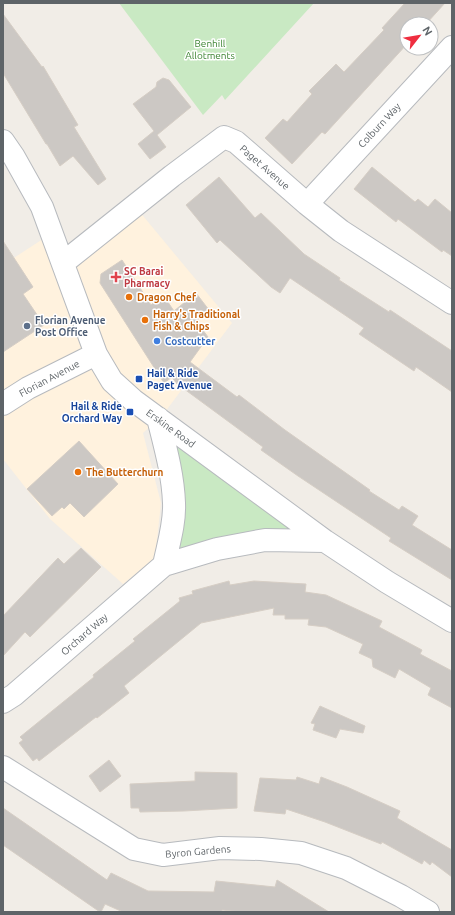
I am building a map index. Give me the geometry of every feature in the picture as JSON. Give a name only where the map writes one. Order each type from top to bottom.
[{"type":"street","name":"Colburn Way","points":[[307,204],[452,47]]},
{"type":"street","name":"Paget Avenue","points":[[63,263],[172,176],[224,137],[236,142],[341,232],[452,303]]},
{"type":"street","name":"Erskine Road","points":[[3,140],[42,207],[96,354],[112,381],[132,400],[325,541],[387,582],[452,621]]},
{"type":"street","name":"Florian Avenue","points":[[3,404],[28,388],[96,354]]},
{"type":"street","points":[[158,418],[170,466],[174,504],[172,526],[164,565]]},
{"type":"street","name":"Orchard Way","points":[[3,702],[164,565],[217,549],[265,540],[325,541]]},
{"type":"street","name":"Byron Gardens","points":[[3,767],[134,849],[163,855],[220,848],[262,849],[301,853],[346,868],[401,896],[428,912]]},
{"type":"shaded area","points":[[139,211],[232,323],[162,416],[143,433],[161,503],[155,558],[123,584],[50,519],[3,459],[3,265],[49,235],[61,269]]},
{"type":"green space","name":"Benhill Allotments","points":[[119,3],[314,3],[225,100],[222,95],[203,115]]},
{"type":"green space","points":[[165,428],[313,537],[170,559]]},
{"type":"building","points":[[405,3],[445,3],[433,16],[399,16],[399,53],[325,134],[322,132],[292,164],[265,138],[283,119],[287,122],[312,94],[309,91],[336,64],[344,72],[384,30],[382,28]]},
{"type":"building","points":[[3,14],[42,67],[43,66],[78,125],[74,127],[106,179],[98,185],[73,156],[60,166],[3,73]]},
{"type":"building","points":[[163,78],[169,80],[191,107],[157,135],[166,147],[150,159],[138,144],[154,131],[133,104],[156,87],[157,82]]},
{"type":"building","points":[[372,167],[415,202],[418,199],[428,207],[435,199],[452,213],[452,256],[443,250],[442,252],[398,219],[396,222],[354,189]]},
{"type":"building","points":[[219,177],[255,218],[261,213],[304,254],[340,278],[339,280],[389,312],[390,310],[452,351],[452,392],[416,367],[414,371],[359,334],[364,328],[290,278],[280,293],[271,287],[220,240],[217,243],[186,205]]},
{"type":"building","points":[[3,241],[33,287],[23,294],[44,325],[3,352]]},
{"type":"building","points":[[122,260],[151,305],[163,295],[174,311],[196,293],[209,310],[196,321],[208,337],[190,362],[237,397],[239,395],[285,430],[370,490],[369,491],[399,510],[402,506],[418,516],[412,525],[452,550],[452,580],[389,541],[391,538],[261,450],[263,447],[176,383],[172,377],[164,383],[100,283],[101,274]]},
{"type":"building","points":[[79,441],[118,484],[84,517],[70,503],[64,509],[62,507],[52,516],[27,489]]},
{"type":"building","points":[[81,548],[101,567],[30,637],[25,632],[3,656],[3,616],[58,558],[64,564]]},
{"type":"building","points":[[229,581],[230,585],[254,581],[306,584],[305,592],[326,595],[382,621],[379,627],[422,650],[420,654],[452,671],[452,708],[428,695],[431,688],[399,669],[395,678],[373,667],[372,659],[359,653],[363,644],[326,627],[308,625],[309,619],[285,619],[285,615],[273,615],[274,608],[201,623],[124,686],[129,693],[39,761],[37,758],[33,761],[19,743],[23,740],[20,737],[94,677],[93,675],[135,641],[133,639],[180,601],[179,598],[193,594],[192,591]]},
{"type":"building","points":[[320,706],[365,726],[363,733],[340,729],[336,738],[313,730],[315,724],[311,723]]},
{"type":"building","points":[[109,760],[121,776],[100,792],[89,776]]},
{"type":"building","points":[[195,772],[237,773],[237,808],[140,812],[139,808],[131,808],[130,784],[195,781]]},
{"type":"building","points":[[297,777],[319,784],[321,777],[400,811],[397,818],[452,850],[452,877],[432,862],[430,865],[424,860],[422,864],[382,842],[381,844],[325,822],[286,809],[285,814],[254,811],[260,778],[296,780]]},
{"type":"building","points":[[3,808],[107,880],[111,873],[148,891],[214,892],[216,881],[275,887],[277,880],[329,912],[240,912],[222,910],[222,912],[123,912],[105,904],[100,912],[3,845]]},
{"type":"place","name":"SG Barai Pharmacy","points":[[116,277]]},
{"type":"place","name":"Dragon Chef","points":[[129,297]]},
{"type":"place","name":"Harry's Traditional Fish & Chips","points":[[145,320]]},
{"type":"place","name":"Florian Avenue Post Office","points":[[27,326]]},
{"type":"place","name":"Costcutter","points":[[157,341]]},
{"type":"place","name":"Hail & Ride Paget Avenue","points":[[139,379]]},
{"type":"place","name":"Hail & Ride Orchard Way","points":[[130,412]]},
{"type":"place","name":"The Butterchurn","points":[[78,472]]}]
